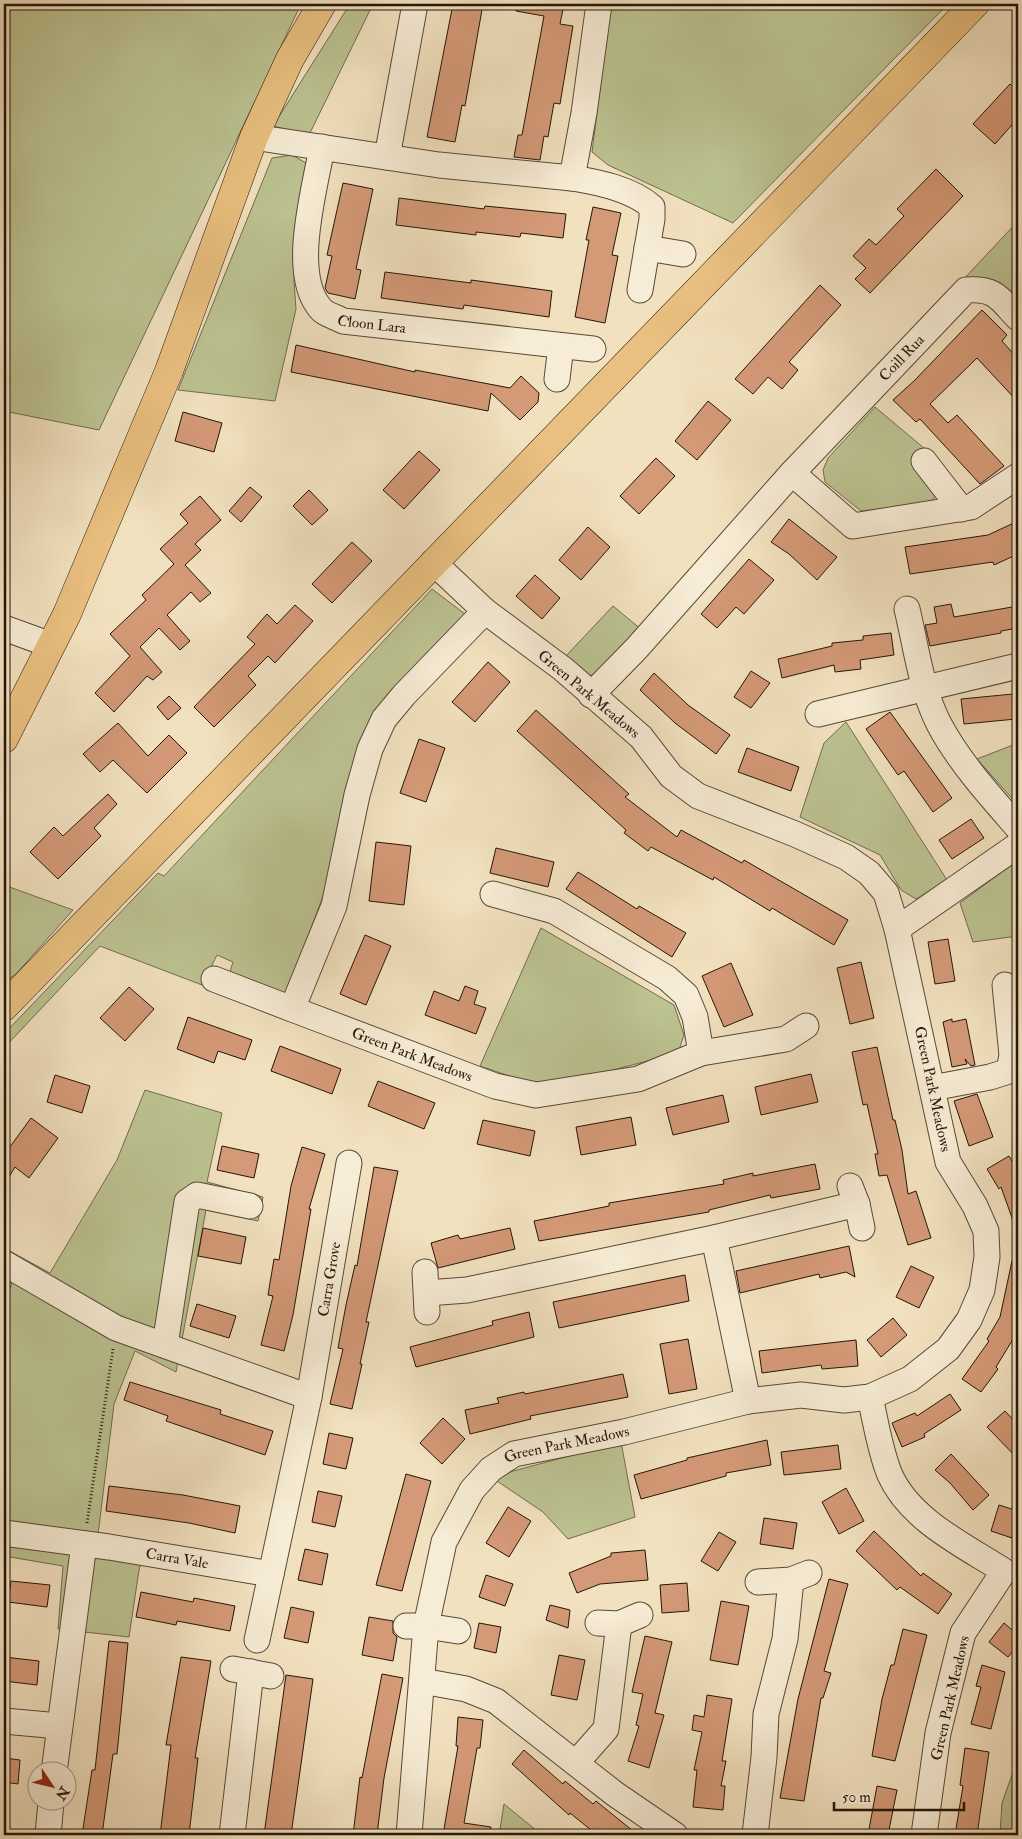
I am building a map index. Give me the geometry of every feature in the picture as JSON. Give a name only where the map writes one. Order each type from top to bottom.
[{"type":"main road","points":[[4,739],[67,614],[169,371],[254,137],[290,59],[322,4]]},
{"type":"main road","points":[[4,1007],[975,4]]},
{"type":"street","points":[[386,157],[415,4]]},
{"type":"street","points":[[572,178],[584,113],[599,4]]},
{"type":"street","points":[[254,137],[439,165],[572,178],[591,181],[642,198],[652,207],[640,290]]},
{"type":"street","name":"Cloon Lara","points":[[322,147],[304,256],[306,282],[320,309],[343,321],[593,349]]},
{"type":"street","points":[[647,248],[683,254]]},
{"type":"street","name":"Coill Rua","points":[[591,695],[636,649],[792,473],[966,290],[983,288],[995,294],[1018,318]]},
{"type":"street","points":[[557,378],[561,346]]},
{"type":"street","points":[[924,461],[961,509]]},
{"type":"street","points":[[792,473],[853,526],[971,508],[1018,476]]},
{"type":"street","name":"Green Park Meadows","points":[[409,1835],[422,1681],[416,1626],[444,1542],[472,1490],[491,1469],[514,1454],[624,1432],[748,1401],[801,1395],[844,1400],[870,1397],[910,1379],[948,1349],[969,1320],[982,1290],[986,1257],[986,1231],[975,1206],[948,1162],[897,930],[886,893],[869,873],[846,857],[698,796],[671,776],[641,737],[563,669],[485,611],[433,562]]},
{"type":"street","points":[[907,608],[926,687],[939,723],[979,783],[1018,828]]},
{"type":"street","points":[[292,1009],[334,906],[357,795],[370,749],[384,718],[485,611]]},
{"type":"street","points":[[4,628],[51,645]]},
{"type":"street","points":[[818,714],[1018,666]]},
{"type":"street","points":[[897,930],[1018,845]]},
{"type":"street","points":[[493,894],[554,911],[667,978],[686,995],[695,1017],[701,1053]]},
{"type":"street","name":"Green Park Meadows","points":[[214,979],[495,1086],[536,1094],[638,1079],[701,1053],[786,1039],[806,1026]]},
{"type":"street","points":[[932,1088],[990,1077],[1009,1071],[1012,1055],[1010,994]]},
{"type":"street","name":"Carra Grove","points":[[308,1397],[349,1163]]},
{"type":"street","points":[[165,1345],[187,1202],[197,1195],[250,1206]]},
{"type":"street","points":[[426,1292],[468,1290],[714,1238],[854,1195],[862,1228]]},
{"type":"street","points":[[714,1238],[748,1401]]},
{"type":"street","points":[[4,1263],[116,1328],[308,1397],[257,1640]]},
{"type":"street","name":"Green Park Meadows","points":[[870,1397],[890,1475],[901,1495],[925,1518],[1011,1572],[963,1633],[938,1733],[924,1835]]},
{"type":"street","name":"Carra Vale","points":[[4,1533],[271,1574]]},
{"type":"street","points":[[55,1762],[84,1544]]},
{"type":"street","points":[[755,1835],[764,1757],[766,1714],[800,1577],[758,1582]]},
{"type":"street","points":[[576,1763],[606,1729],[619,1621]]},
{"type":"street","points":[[416,1626],[458,1631]]},
{"type":"street","points":[[232,1835],[252,1672]]},
{"type":"street","points":[[422,1681],[466,1690],[496,1701],[615,1794],[675,1835]]},
{"type":"street","points":[[4,1721],[59,1726]]},
{"type":"street","points":[[48,1835],[50,1812]]},
{"type":"path","points":[[84,1544],[116,1328]]},
{"type":"green space","points":[[4,4],[301,4],[99,430],[4,411]]},
{"type":"green space","points":[[350,4],[373,4],[309,135],[273,126]]},
{"type":"green space","points":[[611,4],[948,4],[733,223],[608,165],[592,152]]},
{"type":"green space","points":[[292,155],[308,164],[294,281],[296,309],[275,401],[178,390],[272,158]]},
{"type":"green space","points":[[1018,221],[1018,300],[962,281]]},
{"type":"green space","points":[[875,407],[925,449],[936,496],[929,503],[861,511],[825,482],[823,470],[828,458]]},
{"type":"green space","points":[[432,589],[465,614],[372,730],[347,785],[325,891],[286,994],[228,978],[233,962],[217,955],[202,985],[100,946],[4,1048],[4,1034],[158,873],[164,876]]},
{"type":"green space","points":[[613,606],[642,630],[595,676],[585,674],[565,657]]},
{"type":"green space","points":[[846,722],[947,880],[916,899],[901,890],[880,855],[800,817],[824,743]]},
{"type":"green space","points":[[1018,743],[1018,805],[977,759]]},
{"type":"green space","points":[[1018,860],[1018,936],[973,942],[960,903]]},
{"type":"green space","points":[[4,885],[73,910],[17,973],[4,983]]},
{"type":"green space","points":[[541,928],[674,1005],[684,1035],[678,1053],[582,1078],[533,1084],[480,1066]]},
{"type":"green space","points":[[145,1090],[222,1113],[207,1182],[263,1197],[258,1221],[206,1210],[176,1372],[135,1351],[114,1404],[98,1535],[147,1541],[139,1570],[129,1637],[58,1629],[63,1566],[4,1556],[4,1302],[12,1284],[4,1281],[4,1248],[50,1273],[117,1160]]},
{"type":"green space","points":[[621,1442],[635,1517],[568,1539],[543,1512],[491,1477]]},
{"type":"green space","points":[[1018,1758],[1018,1835],[1000,1835],[1002,1803]]},
{"type":"green space","points":[[504,1804],[542,1835],[499,1835]]},
{"type":"building","points":[[453,4],[483,4],[465,106],[462,105],[455,142],[427,137]]},
{"type":"building","points":[[517,4],[564,4],[560,24],[573,26],[560,104],[554,103],[548,137],[544,136],[540,160],[514,157],[518,135],[522,135],[544,16],[516,11]]},
{"type":"building","points":[[1010,84],[1018,91],[1018,118],[995,144],[973,124]]},
{"type":"building","points":[[936,169],[963,196],[870,293],[855,279],[866,268],[853,256],[869,239],[876,245],[904,216],[897,209]]},
{"type":"building","points":[[343,183],[373,189],[356,269],[361,270],[355,299],[328,293],[325,288],[332,256],[327,255]]},
{"type":"building","points":[[399,198],[484,209],[485,206],[566,214],[563,238],[521,233],[520,237],[476,232],[476,235],[396,225]]},
{"type":"building","points":[[593,207],[621,213],[612,255],[618,256],[605,323],[575,317],[589,240],[586,240]]},
{"type":"building","points":[[385,272],[471,283],[471,280],[552,291],[549,317],[464,305],[463,309],[381,298]]},
{"type":"building","points":[[820,285],[841,305],[789,362],[798,370],[782,389],[768,377],[753,394],[735,379]]},
{"type":"building","points":[[982,310],[1007,335],[1002,341],[1018,359],[1018,402],[977,358],[930,404],[948,423],[957,415],[1004,466],[980,484],[920,419],[916,422],[893,400],[915,380]]},
{"type":"building","points":[[296,345],[415,372],[415,370],[510,388],[521,376],[539,393],[538,402],[520,420],[491,393],[488,411],[291,372]]},
{"type":"building","points":[[708,401],[731,420],[697,460],[675,441]]},
{"type":"building","points":[[183,412],[222,423],[214,452],[175,441]]},
{"type":"building","points":[[419,451],[440,470],[404,509],[383,490]]},
{"type":"building","points":[[656,458],[675,476],[639,514],[620,496]]},
{"type":"building","points":[[250,487],[262,497],[241,522],[229,511]]},
{"type":"building","points":[[309,490],[328,510],[312,525],[293,506]]},
{"type":"building","points":[[200,496],[221,520],[195,544],[201,550],[185,565],[211,593],[200,602],[191,592],[167,615],[190,641],[180,650],[159,628],[140,647],[162,672],[153,680],[147,676],[114,712],[95,693],[130,656],[110,634],[146,600],[142,595],[174,564],[160,549],[188,523],[180,514]]},
{"type":"building","points":[[789,519],[837,557],[817,580],[789,554],[771,542]]},
{"type":"building","points":[[1018,521],[1018,554],[994,565],[993,562],[910,574],[905,547],[988,535]]},
{"type":"building","points":[[588,527],[610,547],[581,580],[559,560]]},
{"type":"building","points":[[352,542],[372,561],[332,603],[312,584]]},
{"type":"building","points":[[749,559],[774,580],[744,614],[736,607],[717,628],[701,614]]},
{"type":"building","points":[[535,575],[560,598],[542,619],[516,596]]},
{"type":"building","points":[[951,604],[954,617],[1018,606],[1018,628],[930,646],[925,625],[937,623],[934,607]]},
{"type":"building","points":[[295,605],[313,621],[275,663],[268,656],[248,676],[256,685],[214,727],[194,707],[255,644],[247,637],[267,614],[277,624]]},
{"type":"building","points":[[891,633],[894,655],[860,660],[861,669],[835,672],[834,665],[782,678],[778,659],[832,646],[832,643],[863,640],[863,636]]},
{"type":"building","points":[[488,662],[510,682],[475,722],[452,702]]},
{"type":"building","points":[[751,671],[770,683],[751,708],[734,697]]},
{"type":"building","points":[[654,673],[688,705],[730,735],[716,754],[675,723],[640,690]]},
{"type":"building","points":[[1013,694],[1016,719],[964,724],[961,699]]},
{"type":"building","points":[[169,696],[181,708],[168,720],[157,707]]},
{"type":"building","points":[[536,710],[629,794],[625,797],[677,837],[681,830],[742,863],[744,860],[848,920],[834,945],[772,908],[770,911],[714,877],[713,880],[651,847],[648,851],[624,833],[626,830],[517,731]]},
{"type":"building","points":[[890,712],[952,798],[933,812],[904,771],[898,775],[866,729]]},
{"type":"building","points":[[118,723],[148,756],[169,735],[187,753],[147,793],[113,760],[100,772],[83,754]]},
{"type":"building","points":[[419,739],[445,748],[426,802],[400,793]]},
{"type":"building","points":[[747,748],[799,767],[791,791],[738,772]]},
{"type":"building","points":[[108,794],[117,804],[94,828],[101,836],[58,879],[30,852],[54,827],[63,836]]},
{"type":"building","points":[[971,819],[984,838],[952,859],[939,840]]},
{"type":"building","points":[[376,842],[411,846],[404,905],[369,901]]},
{"type":"building","points":[[496,848],[554,862],[548,887],[490,873]]},
{"type":"building","points":[[578,872],[637,909],[639,906],[686,933],[672,957],[566,889]]},
{"type":"building","points":[[365,935],[391,946],[366,1005],[340,994]]},
{"type":"building","points":[[948,939],[955,981],[935,984],[928,942]]},
{"type":"building","points":[[861,962],[874,1018],[850,1024],[837,968]]},
{"type":"building","points":[[731,963],[753,1015],[724,1027],[702,976]]},
{"type":"building","points":[[465,986],[478,991],[474,1004],[486,1008],[476,1034],[425,1015],[434,991],[459,1001]]},
{"type":"building","points":[[129,987],[154,1009],[125,1041],[100,1018]]},
{"type":"building","points":[[188,1017],[252,1040],[245,1060],[218,1051],[214,1063],[177,1049]]},
{"type":"building","points":[[952,1019],[952,1022],[966,1019],[975,1065],[971,1066],[965,1059],[967,1064],[952,1067],[943,1022]]},
{"type":"building","points":[[280,1046],[341,1069],[332,1094],[271,1071]]},
{"type":"building","points":[[877,1047],[893,1120],[895,1120],[902,1150],[908,1194],[916,1191],[931,1238],[908,1245],[887,1175],[879,1176],[875,1154],[878,1154],[867,1104],[863,1105],[852,1052]]},
{"type":"building","points":[[811,1074],[818,1102],[761,1115],[755,1087]]},
{"type":"building","points":[[55,1075],[90,1086],[82,1113],[47,1102]]},
{"type":"building","points":[[378,1081],[435,1103],[424,1129],[368,1106]]},
{"type":"building","points":[[977,1094],[993,1137],[969,1146],[954,1101]]},
{"type":"building","points":[[723,1095],[729,1122],[673,1135],[666,1108]]},
{"type":"building","points":[[631,1117],[636,1145],[581,1155],[576,1127]]},
{"type":"building","points":[[31,1118],[58,1138],[29,1178],[15,1167],[4,1185],[4,1155]]},
{"type":"building","points":[[483,1120],[535,1131],[530,1156],[477,1144]]},
{"type":"building","points":[[222,1146],[259,1154],[254,1178],[217,1170]]},
{"type":"building","points":[[302,1147],[325,1154],[309,1209],[311,1209],[293,1315],[284,1351],[261,1345],[273,1296],[268,1295],[274,1259],[279,1260],[291,1186]]},
{"type":"building","points":[[1009,1156],[1018,1172],[1018,1229],[1016,1229],[1001,1187],[999,1189],[987,1169]]},
{"type":"building","points":[[815,1164],[820,1189],[771,1198],[770,1195],[709,1210],[709,1212],[539,1241],[534,1221],[609,1206],[609,1203],[724,1184],[723,1180],[753,1173],[753,1176]]},
{"type":"building","points":[[374,1167],[398,1171],[366,1322],[369,1322],[352,1409],[330,1404],[343,1349],[338,1348],[355,1265],[357,1266]]},
{"type":"building","points":[[203,1228],[246,1237],[241,1264],[198,1256]]},
{"type":"building","points":[[510,1228],[515,1249],[438,1268],[431,1243],[458,1235],[460,1239]]},
{"type":"building","points":[[849,1246],[855,1277],[846,1272],[820,1278],[819,1274],[740,1293],[736,1271]]},
{"type":"building","points":[[1012,1261],[1018,1261],[1018,1331],[996,1367],[998,1369],[981,1392],[962,1379],[989,1341],[987,1339],[1000,1317]]},
{"type":"building","points":[[911,1266],[934,1277],[919,1308],[896,1297]]},
{"type":"building","points":[[685,1275],[689,1301],[559,1328],[553,1302]]},
{"type":"building","points":[[197,1304],[236,1316],[229,1338],[190,1326]]},
{"type":"building","points":[[529,1312],[534,1337],[416,1367],[410,1347],[493,1325],[492,1321]]},
{"type":"building","points":[[893,1318],[907,1335],[881,1357],[867,1340]]},
{"type":"building","points":[[688,1339],[697,1389],[669,1394],[660,1344]]},
{"type":"building","points":[[856,1340],[858,1366],[822,1369],[821,1365],[762,1373],[759,1351]]},
{"type":"building","points":[[623,1374],[628,1397],[530,1416],[531,1419],[470,1434],[465,1410],[499,1403],[497,1398]]},
{"type":"building","points":[[130,1382],[221,1410],[220,1414],[273,1431],[265,1455],[166,1421],[168,1416],[124,1400]]},
{"type":"building","points":[[950,1394],[961,1410],[924,1434],[925,1437],[902,1447],[892,1423],[915,1413],[917,1416]]},
{"type":"building","points":[[1005,1411],[1018,1425],[1018,1459],[987,1427]]},
{"type":"building","points":[[443,1418],[465,1439],[442,1464],[420,1443]]},
{"type":"building","points":[[329,1433],[353,1438],[346,1469],[323,1464]]},
{"type":"building","points":[[767,1440],[771,1465],[726,1473],[726,1476],[641,1499],[634,1475],[687,1460],[687,1458]]},
{"type":"building","points":[[838,1445],[841,1469],[784,1475],[781,1452]]},
{"type":"building","points":[[951,1454],[989,1495],[973,1510],[950,1483],[935,1470]]},
{"type":"building","points":[[406,1474],[431,1481],[402,1591],[376,1585]]},
{"type":"building","points":[[109,1486],[183,1495],[240,1506],[235,1533],[189,1523],[106,1511]]},
{"type":"building","points":[[846,1488],[864,1521],[839,1534],[822,1502]]},
{"type":"building","points":[[318,1491],[342,1496],[335,1527],[312,1522]]},
{"type":"building","points":[[999,1505],[1018,1511],[1018,1540],[991,1531]]},
{"type":"building","points":[[508,1507],[531,1521],[509,1557],[486,1543]]},
{"type":"building","points":[[764,1518],[797,1523],[793,1549],[760,1544]]},
{"type":"building","points":[[874,1531],[921,1576],[923,1573],[952,1594],[938,1614],[900,1587],[897,1590],[856,1551]]},
{"type":"building","points":[[719,1532],[736,1542],[718,1571],[701,1561]]},
{"type":"building","points":[[305,1549],[328,1554],[322,1585],[298,1580]]},
{"type":"building","points":[[645,1550],[648,1580],[600,1584],[577,1593],[569,1573],[611,1556],[611,1553]]},
{"type":"building","points":[[486,1575],[513,1584],[505,1606],[479,1597]]},
{"type":"building","points":[[829,1579],[848,1584],[824,1671],[831,1673],[823,1698],[821,1698],[804,1801],[780,1798],[798,1699]]},
{"type":"building","points":[[11,1581],[50,1585],[47,1607],[8,1602]]},
{"type":"building","points":[[687,1583],[689,1611],[662,1613],[660,1585]]},
{"type":"building","points":[[141,1592],[193,1602],[194,1598],[235,1606],[230,1631],[177,1621],[176,1625],[136,1617]]},
{"type":"building","points":[[721,1601],[749,1606],[738,1665],[710,1660]]},
{"type":"building","points":[[550,1605],[570,1610],[568,1628],[546,1620]]},
{"type":"building","points":[[291,1607],[314,1612],[308,1643],[284,1638]]},
{"type":"building","points":[[369,1617],[393,1621],[393,1633],[397,1637],[393,1661],[362,1655]]},
{"type":"building","points":[[479,1623],[501,1627],[496,1653],[474,1648]]},
{"type":"building","points":[[1004,1623],[1018,1635],[1018,1645],[1008,1657],[989,1642]]},
{"type":"building","points":[[903,1629],[927,1635],[895,1761],[872,1756],[882,1699],[891,1665],[894,1665]]},
{"type":"building","points":[[645,1636],[672,1642],[655,1713],[664,1715],[649,1768],[628,1761],[639,1726],[636,1725],[643,1694],[632,1692]]},
{"type":"building","points":[[109,1641],[128,1643],[117,1754],[113,1754],[102,1835],[82,1835],[92,1770],[95,1770]]},
{"type":"building","points":[[559,1655],[585,1660],[577,1700],[551,1695]]},
{"type":"building","points":[[4,1657],[39,1661],[37,1685],[4,1681]]},
{"type":"building","points":[[181,1657],[211,1661],[195,1758],[198,1758],[189,1835],[160,1835],[171,1745],[166,1745]]},
{"type":"building","points":[[982,1665],[1005,1672],[991,1729],[971,1724],[981,1687],[976,1686]]},
{"type":"building","points":[[382,1674],[403,1678],[384,1778],[377,1835],[353,1835],[360,1777],[362,1778]]},
{"type":"building","points":[[286,1675],[313,1679],[291,1835],[264,1835]]},
{"type":"building","points":[[707,1695],[732,1699],[722,1761],[726,1761],[721,1786],[725,1786],[723,1810],[693,1807],[697,1770],[694,1770],[702,1732],[692,1730],[694,1715],[704,1717]]},
{"type":"building","points":[[458,1717],[483,1720],[480,1748],[477,1748],[464,1823],[491,1827],[490,1835],[443,1835],[458,1746],[456,1746]]},
{"type":"building","points":[[965,1748],[989,1752],[977,1835],[955,1835],[963,1786],[960,1785]]},
{"type":"building","points":[[524,1750],[563,1784],[565,1781],[593,1804],[596,1801],[638,1835],[597,1835],[570,1813],[569,1815],[512,1764]]},
{"type":"building","points":[[4,1758],[20,1760],[18,1784],[4,1782]]},
{"type":"building","points":[[877,1786],[897,1790],[888,1835],[868,1835]]}]
